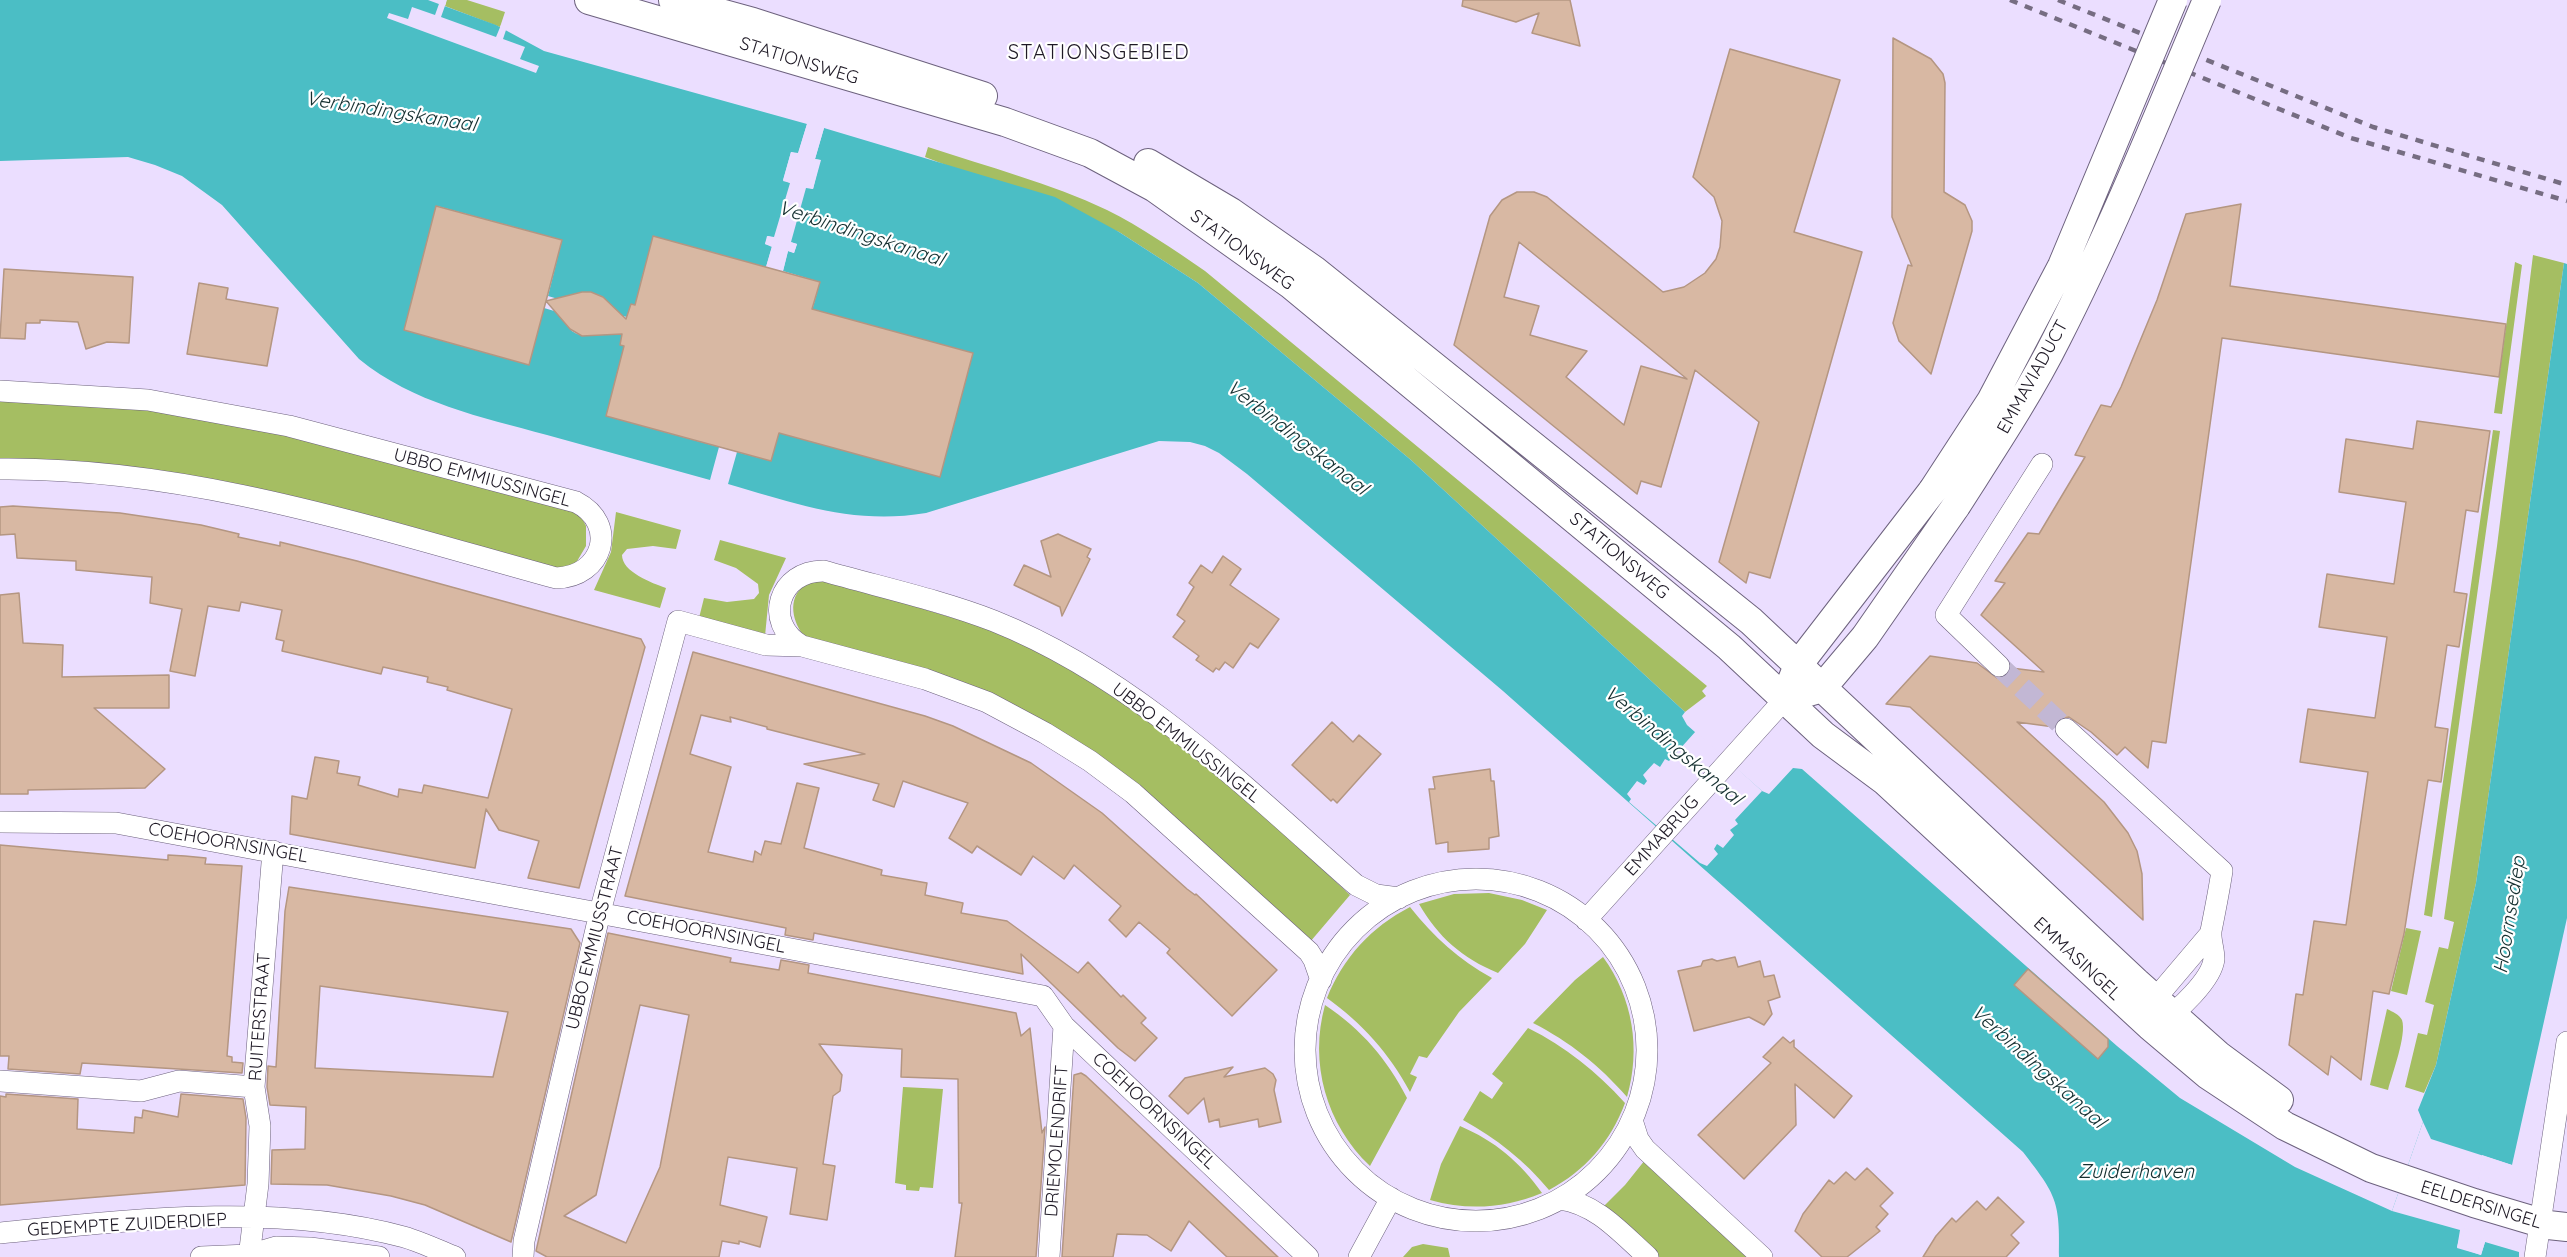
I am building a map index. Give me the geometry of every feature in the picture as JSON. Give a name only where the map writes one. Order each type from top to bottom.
[{"type":"main road","name":"STATIONSWEG","points":[[589,0],[1005,122],[1090,153],[1155,188],[1290,284],[1729,647],[1784,700]]},
{"type":"main road","name":"STATIONSWEG","points":[[673,0],[838,48],[1011,105],[1107,143],[1187,185],[1231,212],[1314,270],[1752,621],[1822,688]]},
{"type":"main road","name":"EMMAVIADUCT","points":[[1822,688],[1865,637],[1945,498],[1991,401],[2062,266],[2173,0]]},
{"type":"main road","name":"EMMAVIADUCT","points":[[1798,665],[1945,498],[2010,420],[2056,340],[2117,215],[2207,0]]},
{"type":"main road","name":"EMMABRUG","points":[[1784,700],[1798,665]]},
{"type":"main road","points":[[1784,700],[1822,688]]},
{"type":"main road","name":"EMMASINGEL","points":[[1822,688],[2159,1013],[2208,1075],[2285,1126],[2399,1171]]},
{"type":"main road","name":"EMMASINGEL","points":[[1784,700],[1823,735],[1885,782],[2159,1013]]},
{"type":"main road","name":"EELDERSINGEL","points":[[2399,1171],[2554,1219]]},
{"type":"street","name":"UBBO EMMIUSSINGEL","points":[[0,391],[148,400],[289,426],[576,502],[592,512],[597,521],[601,539],[596,557],[584,571],[566,578],[556,578],[272,500],[155,479],[46,468],[0,469]]},
{"type":"street","points":[[1999,666],[1946,615],[2042,464]]},
{"type":"street","name":"UBBO EMMIUSSINGEL","points":[[802,646],[787,636],[779,610],[785,591],[791,582],[799,576],[816,571],[824,571],[993,621],[1047,646],[1101,676],[1204,752],[1356,885],[1376,895],[1399,898]]},
{"type":"street","name":"UBBO EMMIUSSTRAAT","points":[[524,1257],[524,1240],[600,912],[678,621],[766,645],[802,646]]},
{"type":"street","points":[[802,646],[925,679],[987,702],[1045,733],[1090,761],[1133,793],[1309,952],[1321,980]]},
{"type":"street","name":"EMMABRUG","points":[[1586,920],[1784,700]]},
{"type":"street","points":[[2066,729],[2222,871],[2211,933],[2214,959],[2211,968],[2207,977],[2159,1013]]},
{"type":"street","name":"COEHOORNSINGEL","points":[[0,822],[116,823],[1042,996],[1064,1026],[1308,1257]]},
{"type":"street","name":"RUITERSTRAAT","points":[[254,1218],[260,1126],[254,1087],[273,851]]},
{"type":"street","points":[[1502,881],[1529,888],[1556,899],[1586,920],[1619,955],[1642,1006],[1647,1034],[1647,1062],[1643,1090],[1621,1142],[1604,1164],[1584,1184],[1560,1199],[1513,1217],[1472,1221],[1437,1216],[1391,1198],[1368,1182],[1343,1157],[1327,1134],[1315,1108],[1308,1081],[1306,1038],[1310,1011],[1321,980],[1340,947],[1359,926],[1381,909],[1399,898],[1446,882],[1502,881]]},
{"type":"street","name":"DRIEMOLENDRIFT","points":[[1049,1257],[1064,1026]]},
{"type":"street","points":[[2535,1257],[2554,1219],[2567,1042]]},
{"type":"street","points":[[0,1081],[141,1090],[179,1081],[254,1087]]},
{"type":"street","points":[[1632,1120],[1638,1139],[1645,1149],[1762,1257]]},
{"type":"street","points":[[1359,1257],[1391,1198]]},
{"type":"street","points":[[1560,1199],[1581,1204],[1600,1214],[1648,1257]]},
{"type":"street","name":"GEDEMPTE ZUIDERDIEP","points":[[252,1256],[254,1218]]},
{"type":"street","name":"GEDEMPTE ZUIDERDIEP","points":[[0,1233],[134,1221],[254,1218],[321,1221],[406,1238],[455,1257]]},
{"type":"street","name":"GEDEMPTE ZUIDERDIEP","points":[[201,1257],[252,1256],[276,1247],[310,1248],[379,1257]]},
{"type":"shaded area","points":[[447,0],[467,0],[505,12],[500,27],[445,6]]},
{"type":"shaded area","points":[[928,147],[1041,183],[1085,200],[1145,231],[1205,271],[1707,686],[1702,691],[1706,696],[1685,712],[1411,460],[1198,283],[1119,232],[925,157]]},
{"type":"shaded area","points":[[2533,255],[2564,263],[2476,883],[2436,1065],[2424,1093],[2405,1087],[2418,1033],[2427,1035],[2434,1005],[2425,1002],[2439,947],[2448,949],[2454,922],[2444,919],[2497,546]]},
{"type":"shaded area","points":[[2515,262],[2522,265],[2502,414],[2494,413]]},
{"type":"shaded area","points":[[0,399],[106,402],[288,432],[573,510],[586,526],[586,546],[576,563],[557,570],[312,503],[0,461]]},
{"type":"shaded area","points":[[2493,430],[2500,431],[2432,917],[2424,915]]},
{"type":"shaded area","points":[[616,512],[681,530],[676,549],[653,546],[627,549],[622,555],[623,561],[632,572],[666,588],[660,608],[594,590],[611,552]]},
{"type":"shaded area","points":[[720,540],[786,558],[769,595],[765,636],[699,618],[704,598],[727,602],[754,599],[759,593],[758,584],[736,568],[714,560]]},
{"type":"shaded area","points":[[823,579],[990,629],[1045,652],[1148,715],[1250,801],[1350,895],[1310,942],[1094,754],[805,637],[797,625],[793,611],[795,597],[805,585]]},
{"type":"shaded area","points":[[1489,893],[1522,900],[1547,910],[1525,944],[1498,973],[1473,961],[1452,945],[1434,927],[1419,904],[1454,894]]},
{"type":"shaded area","points":[[1410,907],[1448,947],[1469,964],[1492,978],[1459,1012],[1427,1058],[1419,1056],[1410,1074],[1417,1077],[1410,1092],[1374,1040],[1327,998],[1341,970],[1360,945],[1383,924]]},
{"type":"shaded area","points":[[2406,928],[2421,931],[2407,995],[2391,991]]},
{"type":"shaded area","points":[[1603,957],[1621,989],[1632,1024],[1633,1061],[1627,1097],[1583,1055],[1533,1023],[1575,980]]},
{"type":"shaded area","points":[[1325,1005],[1351,1025],[1372,1046],[1391,1071],[1407,1098],[1370,1166],[1342,1131],[1325,1092],[1319,1049]]},
{"type":"shaded area","points":[[2387,1009],[2399,1016],[2403,1027],[2401,1045],[2388,1090],[2370,1085]]},
{"type":"shaded area","points":[[1528,1028],[1555,1043],[1580,1061],[1603,1080],[1625,1103],[1612,1130],[1595,1154],[1574,1174],[1549,1190],[1509,1151],[1463,1120],[1480,1091],[1492,1099],[1503,1083],[1492,1074]]},
{"type":"shaded area","points":[[903,1087],[943,1089],[933,1188],[920,1187],[919,1191],[906,1190],[906,1185],[895,1183]]},
{"type":"shaded area","points":[[1460,1126],[1506,1153],[1542,1193],[1501,1205],[1473,1207],[1430,1200],[1441,1164]]},
{"type":"shaded area","points":[[1645,1160],[1752,1257],[1659,1257],[1603,1207]]},
{"type":"shaded area","points":[[1423,1244],[1448,1248],[1450,1257],[1403,1257],[1412,1247]]},
{"type":"water","points":[[0,0],[428,0],[496,25],[544,51],[807,124],[798,154],[791,152],[783,181],[813,189],[820,160],[815,159],[824,128],[1055,197],[1119,232],[1198,283],[1411,460],[1685,712],[1682,716],[1687,725],[1762,791],[1769,794],[1793,768],[1802,769],[2117,1046],[2180,1098],[2295,1167],[2392,1211],[2423,1122],[2418,1110],[2436,1065],[2476,883],[2564,263],[2567,264],[2567,918],[2512,1165],[2482,1155],[2457,1247],[2481,1255],[2485,1242],[2519,1252],[2519,1257],[2059,1257],[2059,1223],[2054,1200],[2043,1179],[2023,1152],[1503,691],[1247,474],[1219,453],[1190,442],[1159,441],[926,513],[900,516],[874,516],[826,510],[728,484],[737,452],[771,461],[784,411],[940,477],[973,353],[850,320],[806,332],[820,282],[783,271],[788,251],[794,253],[797,244],[768,236],[765,244],[772,246],[766,267],[653,237],[640,285],[648,308],[631,304],[627,317],[615,314],[605,299],[594,293],[581,294],[565,301],[548,296],[562,240],[437,206],[404,330],[529,365],[544,308],[561,313],[566,324],[579,335],[596,335],[623,330],[620,345],[637,350],[619,367],[606,416],[719,447],[710,480],[449,407],[402,387],[359,359],[222,205],[182,176],[128,157],[0,161]]},
{"type":"pier","points":[[440,1],[446,3],[441,17],[496,37],[501,25],[507,27],[503,39],[525,47],[520,59],[539,66],[536,73],[387,18],[389,13],[408,19],[412,7],[435,15]]},
{"type":"pier","points":[[807,124],[810,124],[801,155],[793,156],[786,178],[810,185],[817,162],[812,158],[821,128],[824,128],[815,159],[821,160],[813,189],[806,188],[791,242],[797,244],[794,253],[788,251],[783,271],[780,271],[785,250],[792,249],[793,246],[769,239],[769,242],[775,246],[769,268],[766,267],[772,247],[765,244],[767,236],[774,237],[790,183],[783,180],[791,152],[798,153]]},
{"type":"pier","points":[[1696,731],[1762,791],[1735,820],[1738,824],[1730,830],[1734,835],[1723,848],[1717,844],[1714,849],[1718,854],[1707,866],[1700,863],[1629,802],[1631,799],[1627,794],[1637,781],[1644,785],[1647,781],[1643,775],[1654,763],[1660,767],[1665,759],[1669,761]]},
{"type":"pier","points":[[2423,1122],[2431,1139],[2512,1165],[2511,1167],[2484,1159],[2460,1246],[2479,1251],[2486,1239],[2481,1255],[2457,1248],[2460,1230],[2392,1211]]},
{"type":"building","points":[[1463,0],[1570,0],[1580,46],[1532,33],[1539,13],[1516,22],[1462,6]]},
{"type":"building","points":[[1893,38],[1931,59],[1943,74],[1945,83],[1944,192],[1965,205],[1972,221],[1972,231],[1931,374],[1899,341],[1893,323],[1908,265],[1912,266],[1892,217]]},
{"type":"building","points":[[1730,49],[1840,80],[1794,232],[1862,252],[1770,578],[1749,572],[1746,583],[1719,562],[1759,422],[1695,370],[1661,487],[1641,481],[1637,494],[1454,345],[1490,216],[1502,200],[1517,192],[1534,192],[1547,197],[1663,292],[1684,287],[1705,273],[1716,259],[1720,247],[1722,221],[1714,197],[1693,177]],"holes":[[[1519,242],[1687,379],[1641,366],[1624,425],[1566,377],[1587,351],[1530,335],[1539,306],[1504,297]]]},
{"type":"building","points":[[2241,204],[2230,286],[2506,324],[2499,377],[2222,338],[2166,743],[2152,741],[2148,768],[2125,747],[2117,755],[2091,732],[2069,717],[2057,720],[2054,727],[2017,722],[2104,802],[2128,833],[2137,851],[2142,874],[2143,920],[1910,707],[1886,704],[1930,656],[1977,663],[1997,678],[2008,675],[2011,668],[2044,672],[1981,615],[2005,583],[1995,581],[2028,533],[2039,534],[2085,457],[2075,455],[2101,405],[2111,407],[2121,387],[2157,300],[2186,214]]},
{"type":"building","points":[[436,206],[562,240],[529,365],[404,330]]},
{"type":"building","points":[[653,236],[820,282],[812,309],[973,353],[940,477],[779,433],[771,461],[606,416],[624,346],[620,345],[622,334],[582,336],[570,329],[546,301],[591,292],[603,297],[626,319],[631,304],[635,305]]},
{"type":"building","points":[[4,269],[133,277],[129,343],[107,342],[86,349],[78,322],[40,320],[40,323],[26,323],[25,339],[0,338]]},
{"type":"building","points":[[199,283],[228,288],[226,299],[278,308],[267,366],[187,354]]},
{"type":"building","points":[[2417,421],[2490,431],[2478,512],[2466,510],[2454,592],[2467,594],[2459,647],[2447,645],[2435,727],[2448,729],[2441,782],[2428,780],[2404,934],[2389,994],[2373,991],[2361,1080],[2331,1056],[2328,1075],[2289,1045],[2296,994],[2303,995],[2314,921],[2346,925],[2368,772],[2300,762],[2308,709],[2375,718],[2387,637],[2319,627],[2327,574],[2394,584],[2406,502],[2339,492],[2346,439],[2413,449]]},
{"type":"building","points":[[0,507],[120,513],[201,525],[239,534],[238,537],[280,546],[280,542],[357,561],[641,639],[645,647],[579,888],[528,878],[539,841],[499,830],[486,809],[475,868],[290,834],[292,796],[307,799],[315,757],[339,761],[337,773],[360,777],[358,785],[398,797],[399,789],[422,793],[424,785],[488,798],[512,709],[447,690],[448,687],[427,682],[428,677],[383,667],[381,674],[282,651],[284,641],[276,639],[282,610],[241,602],[239,611],[208,606],[195,676],[170,671],[182,609],[150,603],[152,577],[76,570],[76,561],[17,558],[15,534],[0,535]]},
{"type":"building","points":[[1058,534],[1091,549],[1087,557],[1090,559],[1062,616],[1060,607],[1014,585],[1024,565],[1051,577],[1041,541]]},
{"type":"building","points":[[1223,556],[1241,569],[1230,585],[1279,619],[1258,648],[1250,643],[1233,668],[1225,662],[1219,670],[1216,668],[1213,672],[1196,660],[1199,656],[1173,637],[1185,621],[1177,615],[1194,587],[1189,583],[1201,565],[1212,573]]},
{"type":"building","points":[[19,593],[23,643],[63,645],[62,677],[169,675],[169,708],[94,708],[165,769],[145,788],[28,790],[28,794],[0,794],[0,595]]},
{"type":"building","points":[[693,652],[925,716],[953,726],[1031,763],[1102,813],[1187,889],[1196,894],[1277,970],[1232,1016],[1167,953],[1170,949],[1139,922],[1126,937],[1109,920],[1121,906],[1074,865],[1064,879],[1033,856],[1021,875],[977,846],[972,853],[949,838],[968,803],[903,781],[894,807],[873,800],[879,784],[804,764],[865,754],[730,717],[731,722],[701,715],[690,754],[731,767],[708,852],[753,862],[755,851],[761,855],[765,841],[781,844],[797,783],[819,788],[804,848],[882,870],[881,875],[927,883],[925,895],[963,903],[961,913],[1007,921],[1078,973],[1088,962],[1121,997],[1123,995],[1146,1018],[1141,1023],[1157,1038],[1135,1061],[1118,1048],[1021,954],[1023,974],[814,933],[813,940],[785,935],[786,928],[625,896]]},
{"type":"building","points":[[1332,722],[1353,742],[1359,735],[1381,754],[1337,803],[1333,799],[1331,801],[1292,765]]},
{"type":"building","points":[[1490,769],[1491,781],[1494,781],[1499,836],[1489,838],[1489,849],[1448,852],[1448,842],[1436,844],[1429,789],[1435,789],[1433,777]]},
{"type":"building","points":[[0,845],[168,860],[168,855],[185,856],[206,858],[205,864],[242,866],[227,1056],[232,1057],[232,1062],[243,1063],[242,1073],[82,1063],[80,1074],[8,1069],[9,1056],[0,1056]]},
{"type":"building","points":[[289,887],[571,929],[580,943],[511,1242],[425,1205],[391,1196],[327,1185],[271,1184],[272,1150],[305,1149],[306,1107],[270,1105],[267,1087],[268,1066],[276,1067],[285,911]],"holes":[[[320,986],[508,1012],[493,1077],[315,1068]]]},
{"type":"building","points":[[608,933],[731,958],[730,962],[779,970],[781,960],[809,965],[808,973],[1016,1013],[1021,1036],[1030,1028],[1042,1133],[1045,1127],[1036,1257],[955,1257],[962,1203],[959,1203],[958,1079],[901,1077],[902,1049],[819,1044],[842,1075],[840,1091],[833,1096],[823,1164],[835,1166],[827,1220],[790,1214],[797,1168],[728,1157],[720,1205],[767,1217],[760,1247],[739,1241],[739,1244],[722,1241],[719,1257],[547,1257],[536,1251]],"holes":[[[640,1005],[689,1015],[660,1167],[626,1243],[564,1216],[596,1195]]]},
{"type":"building","points":[[1735,957],[1738,967],[1760,961],[1764,977],[1774,975],[1780,997],[1768,1001],[1772,1014],[1764,1025],[1749,1017],[1694,1031],[1678,971],[1701,966],[1703,961]]},
{"type":"building","points":[[2028,969],[2108,1039],[2108,1047],[2098,1059],[2014,985]]},
{"type":"building","points":[[1783,1037],[1790,1043],[1794,1040],[1794,1047],[1852,1096],[1834,1118],[1795,1084],[1796,1125],[1744,1179],[1698,1135],[1771,1063],[1763,1057]]},
{"type":"building","points":[[1233,1067],[1224,1077],[1265,1068],[1273,1074],[1276,1080],[1274,1090],[1281,1122],[1259,1127],[1258,1119],[1220,1127],[1219,1119],[1209,1122],[1204,1098],[1188,1114],[1169,1096],[1185,1078]]},
{"type":"building","points":[[1081,1073],[1278,1257],[1227,1257],[1189,1221],[1171,1251],[1147,1235],[1117,1234],[1113,1257],[1062,1257],[1074,1075]]},
{"type":"building","points":[[6,1094],[78,1099],[77,1129],[134,1133],[135,1117],[142,1118],[143,1110],[178,1117],[181,1094],[243,1099],[246,1118],[245,1185],[0,1205],[0,1096],[6,1097]]},
{"type":"building","points":[[1867,1168],[1893,1193],[1880,1206],[1888,1214],[1876,1227],[1880,1231],[1847,1257],[1822,1257],[1795,1231],[1803,1214],[1829,1180],[1834,1184],[1846,1172],[1855,1180]]},
{"type":"building","points":[[1998,1197],[2024,1222],[2011,1235],[2019,1243],[2006,1257],[1923,1257],[1936,1236],[1952,1218],[1956,1222],[1977,1201],[1986,1210]]},
{"type":"tunnel","points":[[1999,666],[2066,729]]},
{"type":"railway","points":[[2010,0],[2351,138],[2567,201]]},
{"type":"railway","points":[[2058,0],[2373,127],[2567,185]]},
{"type":"district","name":"STATIONSGEBIED","points":[[1099,53]]},
{"type":"water label","name":"Verbindingskanaal","points":[[391,112]]},
{"type":"water label","name":"Verbindingskanaal","points":[[861,234]]},
{"type":"water label","name":"Verbindingskanaal","points":[[1297,438]]},
{"type":"water label","name":"Verbindingskanaal","points":[[1673,746]]},
{"type":"water label","name":"Hoornsediep","points":[[2510,915]]},
{"type":"water label","name":"Verbindingskanaal","points":[[2038,1067]]},
{"type":"water label","name":"Zuiderhaven","points":[[2136,1172]]}]
